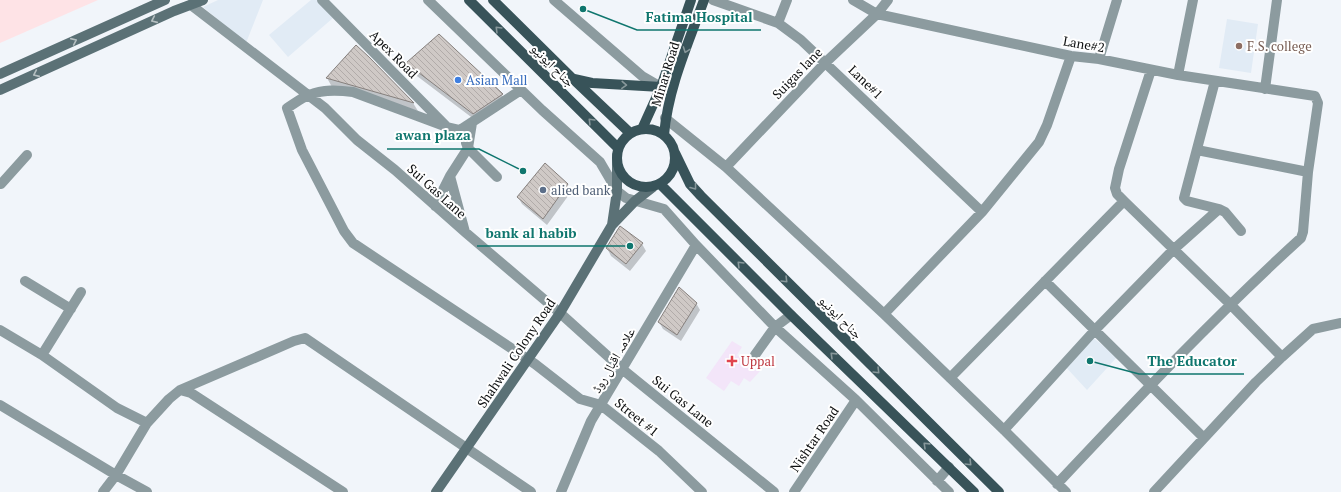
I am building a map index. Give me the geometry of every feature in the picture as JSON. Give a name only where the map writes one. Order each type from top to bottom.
[{"type":"main road","points":[[0,74],[165,0]]},
{"type":"main road","points":[[170,0],[174,11]]},
{"type":"main road","points":[[0,90],[174,11],[191,6],[203,0]]},
{"type":"main road","name":"جناح ایونیو","points":[[469,0],[618,151]]},
{"type":"main road","name":"جناح ایونیو","points":[[493,0],[630,133]]},
{"type":"main road","name":"Minar Road","points":[[642,129],[661,87],[691,0]]},
{"type":"main road","name":"Minar Road","points":[[664,135],[665,118],[672,90],[704,0]]},
{"type":"main road","points":[[572,78],[592,83],[661,87]]},
{"type":"main road","points":[[642,129],[650,129],[664,135],[671,143],[675,153],[675,162],[672,171],[667,178],[656,185],[639,187],[627,180],[618,169],[618,151],[625,137],[630,133],[642,129]]},
{"type":"main road","name":"Shahwali Colony Road","points":[[612,225],[617,191],[618,151]]},
{"type":"main road","name":"جناح ایونیو","points":[[675,153],[690,184],[701,196],[999,492]]},
{"type":"main road","points":[[656,185],[974,492]]},
{"type":"main road","name":"Shahwali Colony Road","points":[[436,492],[529,360],[560,313],[612,225],[635,201],[656,185]]},
{"type":"street","name":"Apex Road","points":[[322,0],[447,127]]},
{"type":"street","points":[[428,0],[521,90],[600,162],[617,191],[626,198],[664,209],[696,245],[775,327],[856,400],[948,492]]},
{"type":"street","points":[[554,0],[642,76],[661,87]]},
{"type":"street","name":"Lane#1","points":[[713,0],[778,23],[801,40],[826,62],[982,212]]},
{"type":"street","points":[[778,23],[787,0]]},
{"type":"street","name":"Lane#2","points":[[853,0],[877,14],[1071,56],[1099,59],[1178,75],[1315,96],[1318,103],[1308,172]]},
{"type":"street","name":"Suigas lane","points":[[726,167],[826,62],[877,14],[888,0]]},
{"type":"street","points":[[1099,59],[1117,0]]},
{"type":"street","points":[[1178,75],[1193,0]]},
{"type":"street","points":[[1265,89],[1277,0]]},
{"type":"street","name":"Sui Gas Lane","points":[[191,6],[325,108],[357,140],[395,170],[464,232],[560,313],[622,369],[774,492]]},
{"type":"street","points":[[884,314],[982,212],[1038,142],[1047,125],[1071,56]]},
{"type":"street","points":[[1151,70],[1119,169],[1115,188],[1124,201],[1282,357]]},
{"type":"street","points":[[1215,81],[1184,198],[1187,201],[1219,209],[1225,212],[1241,231]]},
{"type":"street","points":[[309,95],[329,90],[353,92],[447,127],[460,130],[521,90]]},
{"type":"street","name":"Street #1","points":[[309,95],[287,108],[302,150],[344,231],[353,243],[529,360],[580,399],[601,405],[659,451],[702,492]]},
{"type":"street","points":[[665,118],[726,167],[884,314],[1066,492]]},
{"type":"street","points":[[435,206],[450,176],[468,148],[472,123]]},
{"type":"street","points":[[460,130],[468,148],[496,176]]},
{"type":"street","points":[[1057,484],[1150,384],[1230,304],[1301,238],[1303,232],[1308,172],[1197,150]]},
{"type":"street","points":[[0,183],[27,155]]},
{"type":"street","points":[[450,176],[464,232]]},
{"type":"street","points":[[950,378],[1124,201]]},
{"type":"street","points":[[1004,430],[1095,330],[1173,250],[1219,209]]},
{"type":"street","name":"علامہ اقبال روڈ","points":[[561,492],[591,421],[696,245]]},
{"type":"street","points":[[25,281],[71,309]]},
{"type":"street","points":[[1045,281],[1204,438]]},
{"type":"street","points":[[42,355],[81,292]]},
{"type":"street","points":[[755,355],[775,327],[791,314]]},
{"type":"street","points":[[1154,492],[1256,382],[1282,357],[1313,329],[1341,323]]},
{"type":"street","points":[[0,330],[42,355],[117,408],[147,423]]},
{"type":"street","points":[[104,492],[147,423],[169,399],[180,390],[294,340],[305,338],[531,492]]},
{"type":"street","points":[[180,390],[191,393],[343,492]]},
{"type":"street","name":"Nishtar Road","points":[[794,492],[856,400]]},
{"type":"street","points":[[0,405],[116,475],[136,489],[147,492]]},
{"type":"street","points":[[937,481],[949,467]]},
{"type":"shaded area","points":[[0,0],[98,0],[0,43]]},
{"type":"shaded area","points":[[218,0],[263,0],[246,43],[203,7]]},
{"type":"shaded area","points":[[311,0],[317,0],[333,18],[288,57],[269,35]]},
{"type":"shaded area","name":"F.S. college","points":[[1227,19],[1258,24],[1251,73],[1219,68]]},
{"type":"shaded area","points":[[1091,336],[1117,357],[1087,390],[1063,364]]},
{"type":"shaded area","name":"Uppal","points":[[732,341],[742,347],[737,355],[760,371],[750,382],[744,378],[739,386],[731,381],[724,391],[706,378]]},
{"type":"building","name":"Asian Mall","points":[[439,34],[503,94],[473,114],[406,63]]},
{"type":"building","points":[[356,45],[369,57],[414,103],[326,78]]},
{"type":"building","name":"alied bank","points":[[545,163],[568,184],[543,219],[517,197]]},
{"type":"building","points":[[620,226],[643,243],[626,264],[606,248]]},
{"type":"building","points":[[679,287],[697,303],[677,335],[658,322]]},
{"type":"place","name":"Fatima Hospital","points":[[583,9]]},
{"type":"place","name":"F.S. college","points":[[1239,46]]},
{"type":"place","name":"Asian Mall","points":[[458,80]]},
{"type":"place","name":"awan plaza","points":[[523,171]]},
{"type":"place","name":"alied bank","points":[[543,190]]},
{"type":"place","name":"bank al habib","points":[[630,246]]},
{"type":"place","name":"Uppal","points":[[732,361]]},
{"type":"place","name":"The Educator","points":[[1090,361]]}]
